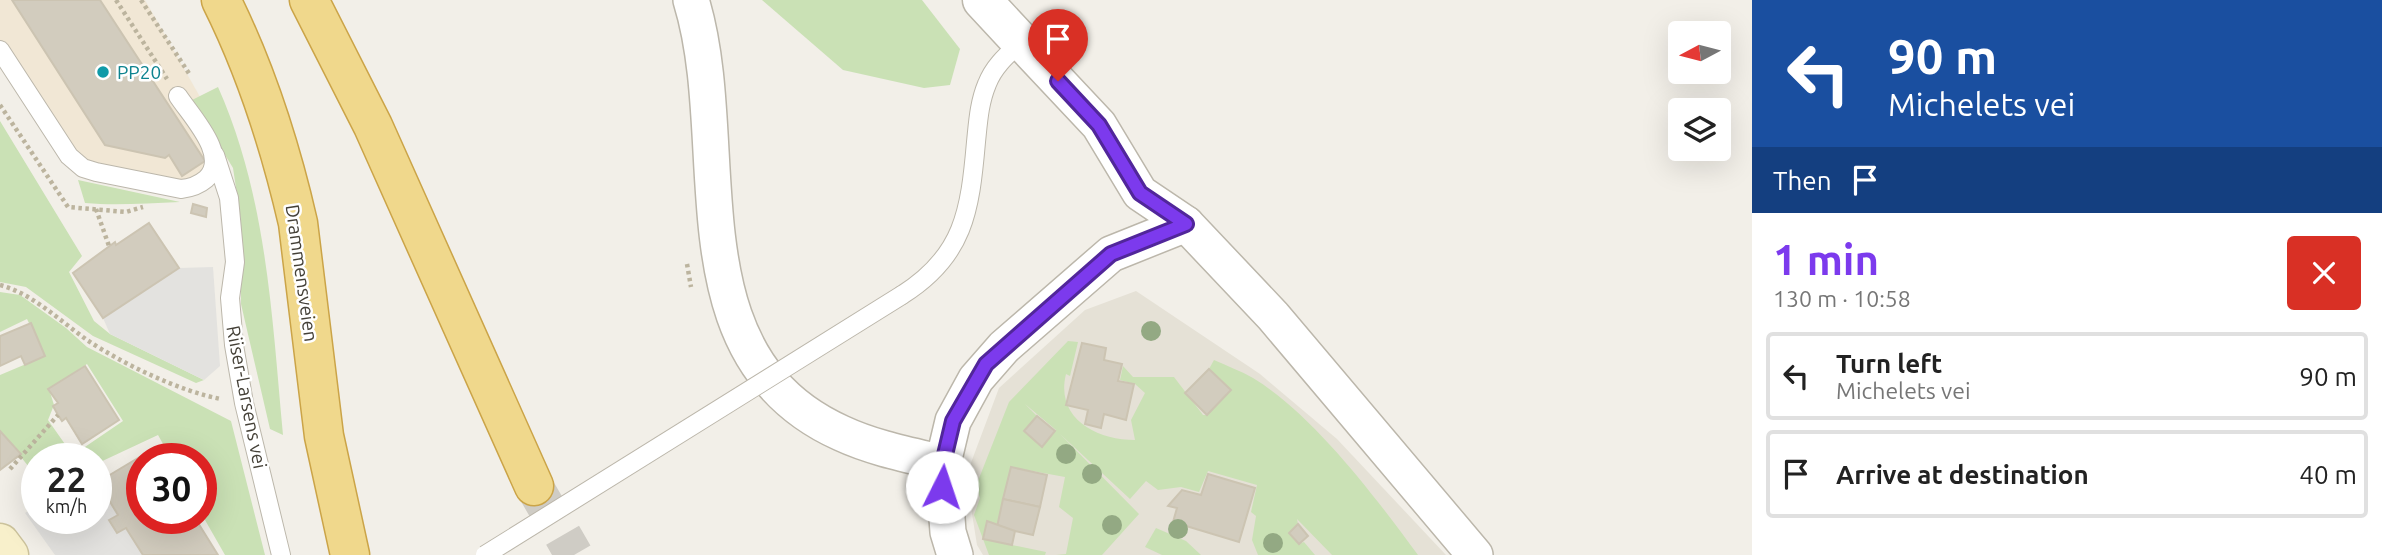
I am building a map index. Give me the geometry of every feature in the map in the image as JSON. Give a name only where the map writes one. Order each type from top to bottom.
[{"type":"highway","name":"Drammensveien","points":[[221,0],[267,108],[295,214],[324,436],[350,555]]},
{"type":"highway","points":[[309,0],[373,126],[534,486]]},
{"type":"main road","points":[[0,543],[9,555]]},
{"type":"street","points":[[691,0],[703,54],[709,106],[718,254],[728,303],[741,333],[773,381],[804,410],[830,428],[882,448],[943,463]]},
{"type":"street","points":[[982,0],[1099,125],[1140,193],[1186,224],[1273,316],[1475,555]]},
{"type":"street","points":[[955,555],[948,532],[943,463],[953,421],[986,364],[1111,254],[1186,224]]},
{"type":"lane","points":[[485,555],[902,295],[935,271],[960,234],[972,192],[981,100],[1001,60],[1021,42]]},
{"type":"lane","points":[[0,50],[69,156],[83,168],[189,188],[208,178],[214,169],[215,155]]},
{"type":"lane","name":"Riiser-Larsens vei","points":[[178,96],[215,155],[229,198],[235,262],[231,310],[244,403],[281,555]]},
{"type":"path","points":[[116,0],[178,96]]},
{"type":"path","points":[[141,0],[189,74]]},
{"type":"path","points":[[96,209],[109,246]]},
{"type":"path","points":[[0,285],[26,295],[88,341],[122,360],[204,396],[244,403]]},
{"type":"path","points":[[10,469],[58,415]]},
{"type":"shaded area","points":[[0,0],[145,0],[233,155],[195,184],[73,162],[0,49]]},
{"type":"shaded area","points":[[213,267],[220,366],[204,380],[110,334],[103,318],[179,268]]},
{"type":"shaded area","points":[[1136,291],[1260,374],[1337,439],[1446,555],[983,555],[977,545],[966,476],[999,388],[1085,310]]},
{"type":"shaded area","points":[[112,505],[118,515],[112,518]]},
{"type":"shaded area","points":[[112,525],[117,533],[126,528],[126,534],[130,534],[143,555],[55,555],[40,534],[112,534]]},
{"type":"green space","points":[[762,0],[922,0],[960,49],[950,85],[924,88],[843,70]]},
{"type":"green space","points":[[218,87],[247,171],[257,214],[271,302],[283,435],[270,429],[241,304],[241,221],[233,168],[192,100]]},
{"type":"green space","points":[[0,121],[82,256],[69,272],[94,321],[110,334],[204,380],[196,383],[93,336],[26,287],[0,282]]},
{"type":"green space","points":[[78,180],[180,202],[85,203]]},
{"type":"green space","points":[[0,292],[20,295],[66,328],[87,347],[231,421],[265,555],[225,555],[213,534],[217,534],[217,443],[163,443],[158,435],[141,443],[126,443],[126,450],[112,457],[112,443],[91,443],[123,421],[87,364],[49,389],[54,405],[48,420],[64,443],[21,443],[21,457],[0,431],[0,375],[45,356],[27,319],[0,332]]},
{"type":"green space","points":[[1068,341],[1078,342],[1070,376],[1066,374],[1064,389],[1073,414],[1093,431],[1120,439],[1135,440],[1131,420],[1145,393],[1135,384],[1120,380],[1123,366],[1133,377],[1174,377],[1203,415],[1207,415],[1229,388],[1209,369],[1214,360],[1253,378],[1299,413],[1343,459],[1418,555],[1332,555],[1297,519],[1298,524],[1289,533],[1299,544],[1304,542],[1315,555],[1258,555],[1252,540],[1256,516],[1251,512],[1257,485],[1208,471],[1199,492],[1181,487],[1158,490],[1146,481],[1130,499],[1060,434],[1139,514],[1102,555],[1056,555],[1066,554],[1073,518],[1059,507],[1065,477],[1011,467],[998,524],[988,522],[1012,545],[1046,552],[1045,555],[989,555],[974,515],[980,498],[976,486],[1009,402]],"holes":[[[1025,404],[1056,430],[1042,446],[1024,431],[1037,416]]]},
{"type":"green space","points":[[1156,528],[1186,541],[1201,555],[1162,555],[1145,547]]},
{"type":"building","name":"PP20","points":[[12,0],[100,0],[205,161],[182,176],[169,155],[165,158],[105,145]]},
{"type":"building","points":[[193,204],[207,208],[206,217],[191,213]]},
{"type":"building","points":[[149,223],[179,268],[103,318],[73,273],[115,242],[116,245]]},
{"type":"building","points":[[31,323],[45,356],[25,365],[21,356],[0,366],[0,336]]},
{"type":"building","points":[[1082,343],[1106,348],[1104,360],[1122,364],[1118,381],[1134,384],[1126,420],[1104,414],[1101,428],[1085,424],[1088,410],[1066,405]]},
{"type":"building","points":[[85,366],[119,420],[81,443],[66,418],[62,421],[58,415],[53,406],[58,403],[48,389]]},
{"type":"building","points":[[1209,369],[1231,390],[1207,415],[1185,393]]},
{"type":"building","points":[[1037,416],[1055,431],[1042,447],[1024,431]]},
{"type":"building","points":[[0,431],[21,454],[0,470]]},
{"type":"building","points":[[126,465],[126,528],[117,533],[112,525],[112,518],[118,515],[112,505],[112,474]]},
{"type":"building","points":[[1011,467],[1047,475],[1040,507],[1003,499]]},
{"type":"building","points":[[1208,474],[1255,488],[1239,542],[1173,522],[1177,508],[1168,506],[1182,490],[1201,495]]},
{"type":"building","points":[[1003,499],[1040,507],[1033,535],[997,527]]},
{"type":"building","points":[[987,521],[1015,531],[1012,545],[983,539]]},
{"type":"building","points":[[1298,524],[1308,536],[1299,544],[1289,533]]},
{"type":"building","points":[[130,534],[205,534],[218,555],[143,555]]},
{"type":"tunnel","points":[[534,486],[574,555]]},
{"type":"place","name":"PP20","points":[[103,72]]},
{"type":"route","points":[[942,487],[943,463],[953,421],[965,396],[986,364],[1111,254],[1186,224],[1140,193],[1099,125],[1058,81]]}]
